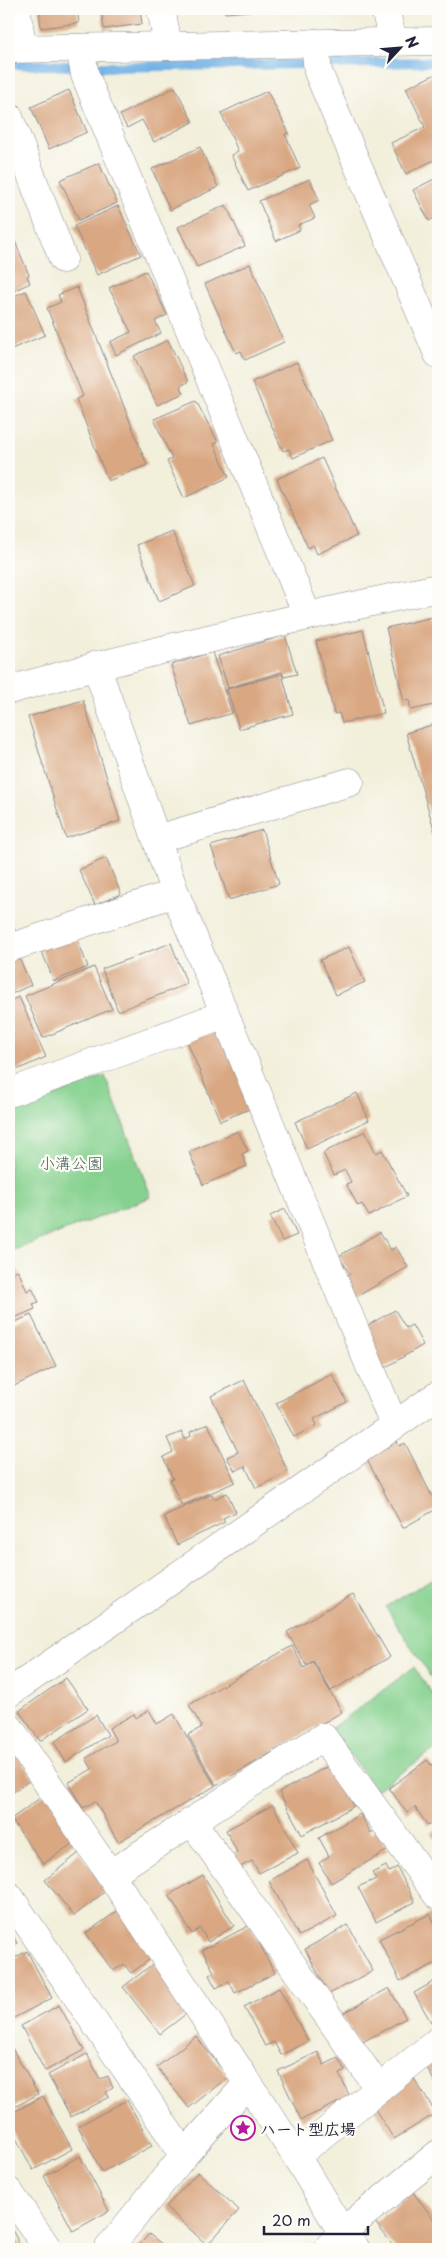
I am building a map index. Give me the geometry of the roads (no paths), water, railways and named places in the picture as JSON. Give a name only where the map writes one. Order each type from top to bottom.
[{"type":"street","points":[[16,9],[16,48],[82,61],[168,44],[317,58],[392,41],[438,41]]},
{"type":"street","points":[[162,9],[168,44]]},
{"type":"street","points":[[386,9],[392,41]]},
{"type":"street","points":[[317,58],[438,354]]},
{"type":"street","points":[[82,61],[307,615]]},
{"type":"street","points":[[9,118],[63,259]]},
{"type":"street","points":[[9,690],[96,665],[307,615],[438,588]]},
{"type":"street","points":[[96,665],[175,893],[394,1425]]},
{"type":"street","points":[[157,839],[350,782]]},
{"type":"street","points":[[9,948],[175,893]]},
{"type":"street","points":[[9,1093],[225,1014]]},
{"type":"street","points":[[9,1693],[438,1394]]},
{"type":"street","points":[[9,1727],[110,1874],[296,2156],[342,2243],[438,2154]]},
{"type":"street","points":[[110,1874],[323,1737],[438,1896]]},
{"type":"street","points":[[192,1821],[379,2089]]},
{"type":"street","points":[[9,1896],[184,2155]]},
{"type":"street","points":[[296,2156],[438,2041]]},
{"type":"street","points":[[108,2249],[184,2155],[248,2083]]},
{"type":"street","points":[[9,2192],[48,2249]]},
{"type":"waterway","points":[[9,64],[103,67],[438,62]]},
{"type":"place","name":"ハート型広場","points":[[243,2128]]},
{"type":"park label","name":"小溝公園","points":[[71,1162]]}]
